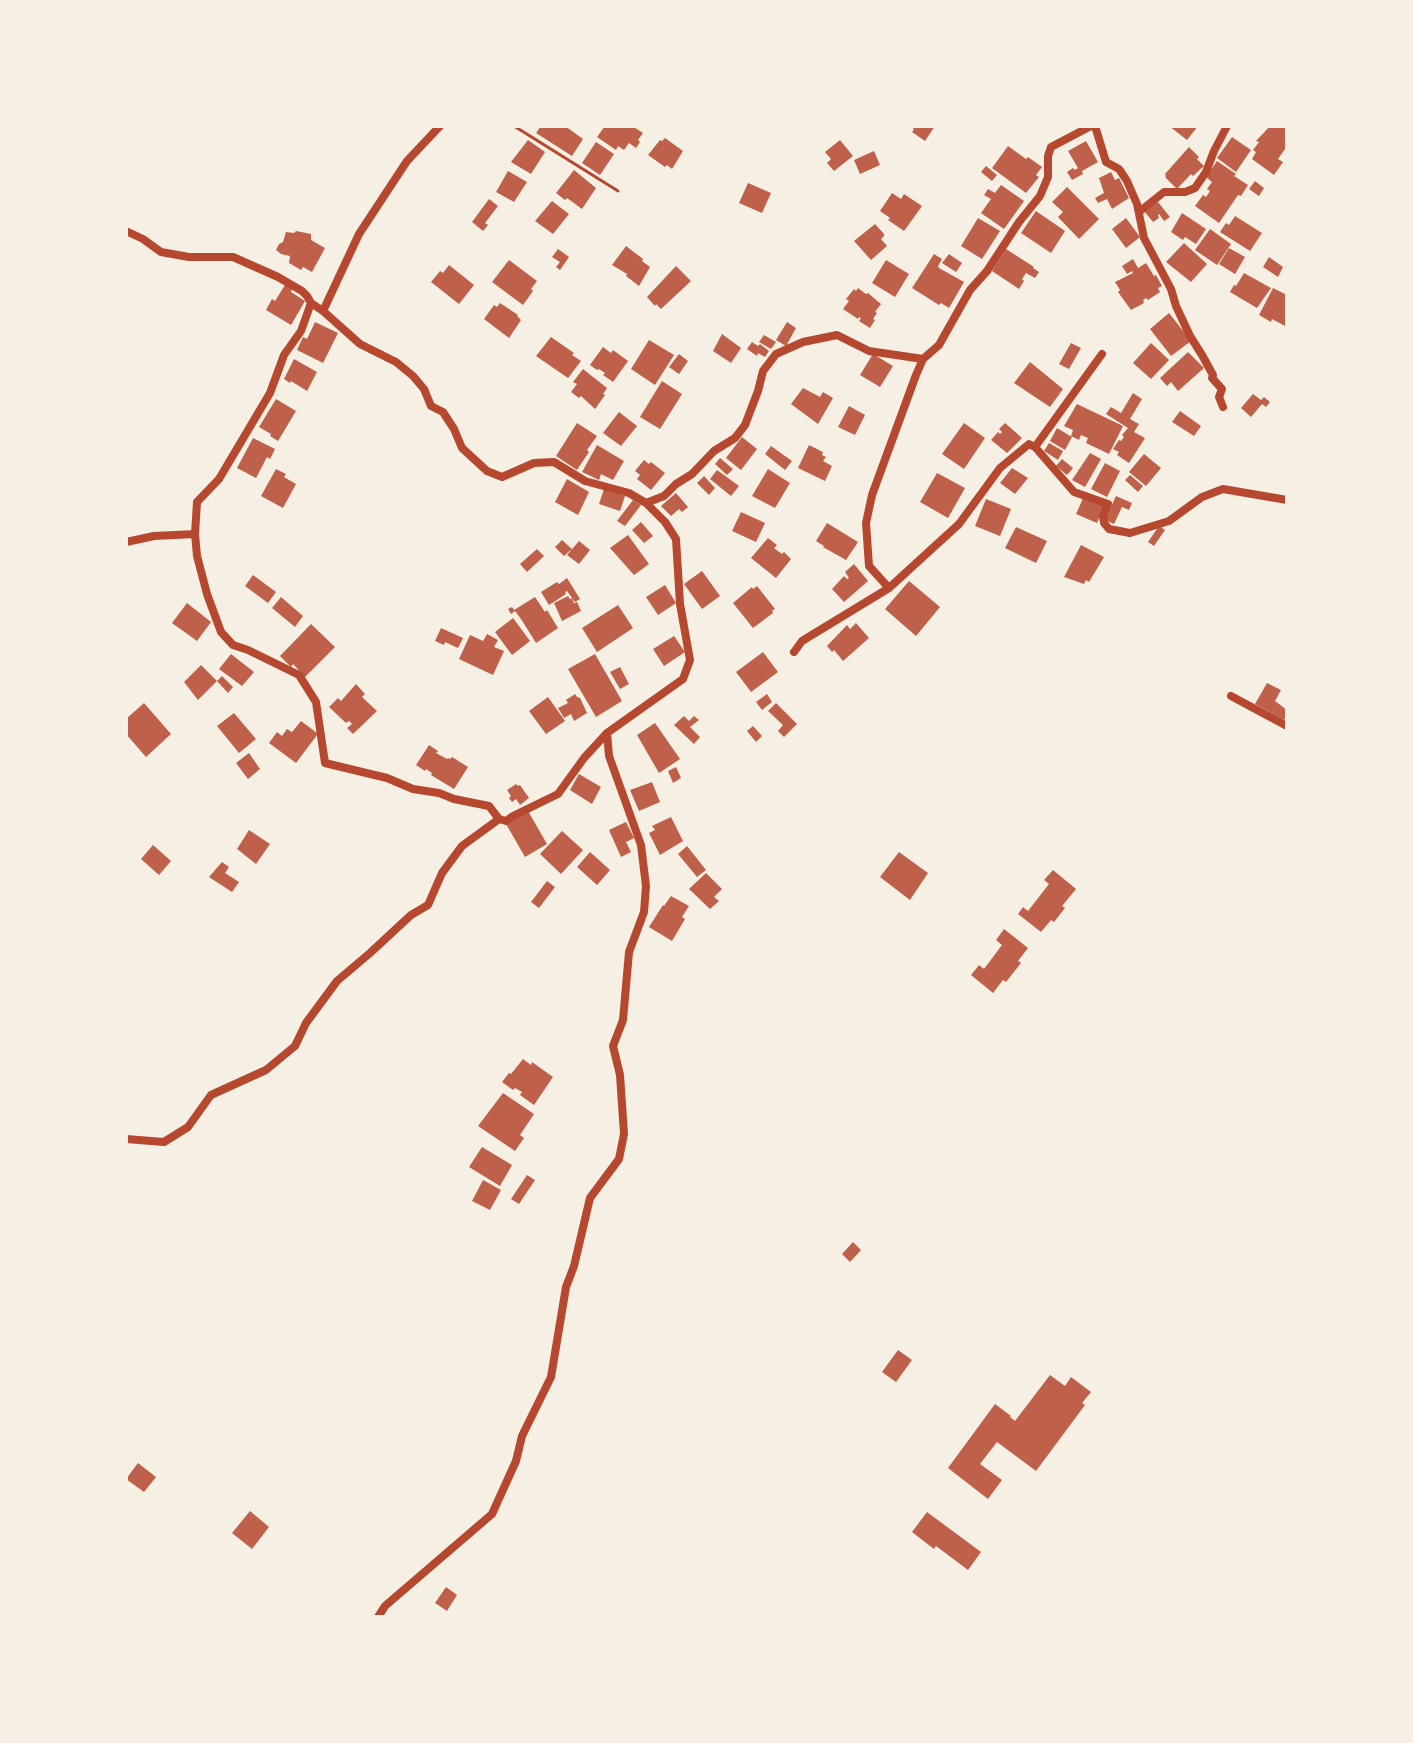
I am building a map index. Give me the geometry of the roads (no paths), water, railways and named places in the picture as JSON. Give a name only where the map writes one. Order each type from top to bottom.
[{"type":"street","points":[[323,311],[359,234],[407,161],[440,126]]},
{"type":"street","points":[[889,588],[869,566],[866,523],[876,482],[923,359],[939,345],[970,290],[1040,196],[1048,177],[1051,147],[1093,126],[1106,162],[1119,169],[1127,181],[1139,212],[1144,238],[1171,289],[1190,336],[1212,378],[1222,389],[1219,397],[1223,407]]},
{"type":"street","points":[[1139,212],[1164,192],[1185,192],[1195,188],[1206,172],[1227,126]]},
{"type":"street","points":[[126,231],[161,252],[189,257],[233,257],[278,277],[302,291],[311,303],[360,344],[396,362],[413,376],[424,389],[431,406],[443,412],[462,448],[487,471],[502,477],[534,463],[554,462],[585,481],[629,493],[646,503],[665,522],[676,539],[680,604],[690,660],[683,679],[607,733],[558,794],[506,821],[499,819],[489,806],[413,789],[387,778],[325,763],[316,702],[299,675],[233,645],[221,632],[197,556],[197,502],[219,479],[270,393],[284,355],[301,331],[311,303]]},
{"type":"street","points":[[646,503],[664,496],[714,451],[735,438],[745,425],[763,371],[776,354],[803,342],[837,335],[869,351],[923,359]]},
{"type":"street","points":[[1035,447],[1102,354]]},
{"type":"street","points":[[794,652],[802,641],[889,588],[959,524],[1000,468],[1029,444],[1074,492],[1108,504],[1103,516],[1109,529],[1130,533],[1169,521],[1202,497],[1223,489],[1287,500]]},
{"type":"street","points":[[126,542],[154,536],[195,534]]},
{"type":"street","points":[[1231,696],[1287,726]]},
{"type":"street","points":[[378,1617],[385,1606],[492,1514],[516,1461],[522,1436],[551,1377],[566,1287],[590,1198],[619,1159],[624,1134],[620,1075],[613,1046],[623,1020],[629,952],[644,912],[646,886],[641,845],[609,756],[607,733]]},
{"type":"street","points":[[126,1139],[164,1142],[188,1127],[211,1095],[266,1070],[295,1046],[306,1023],[337,981],[411,915],[428,905],[442,873],[462,846],[499,819]]}]
